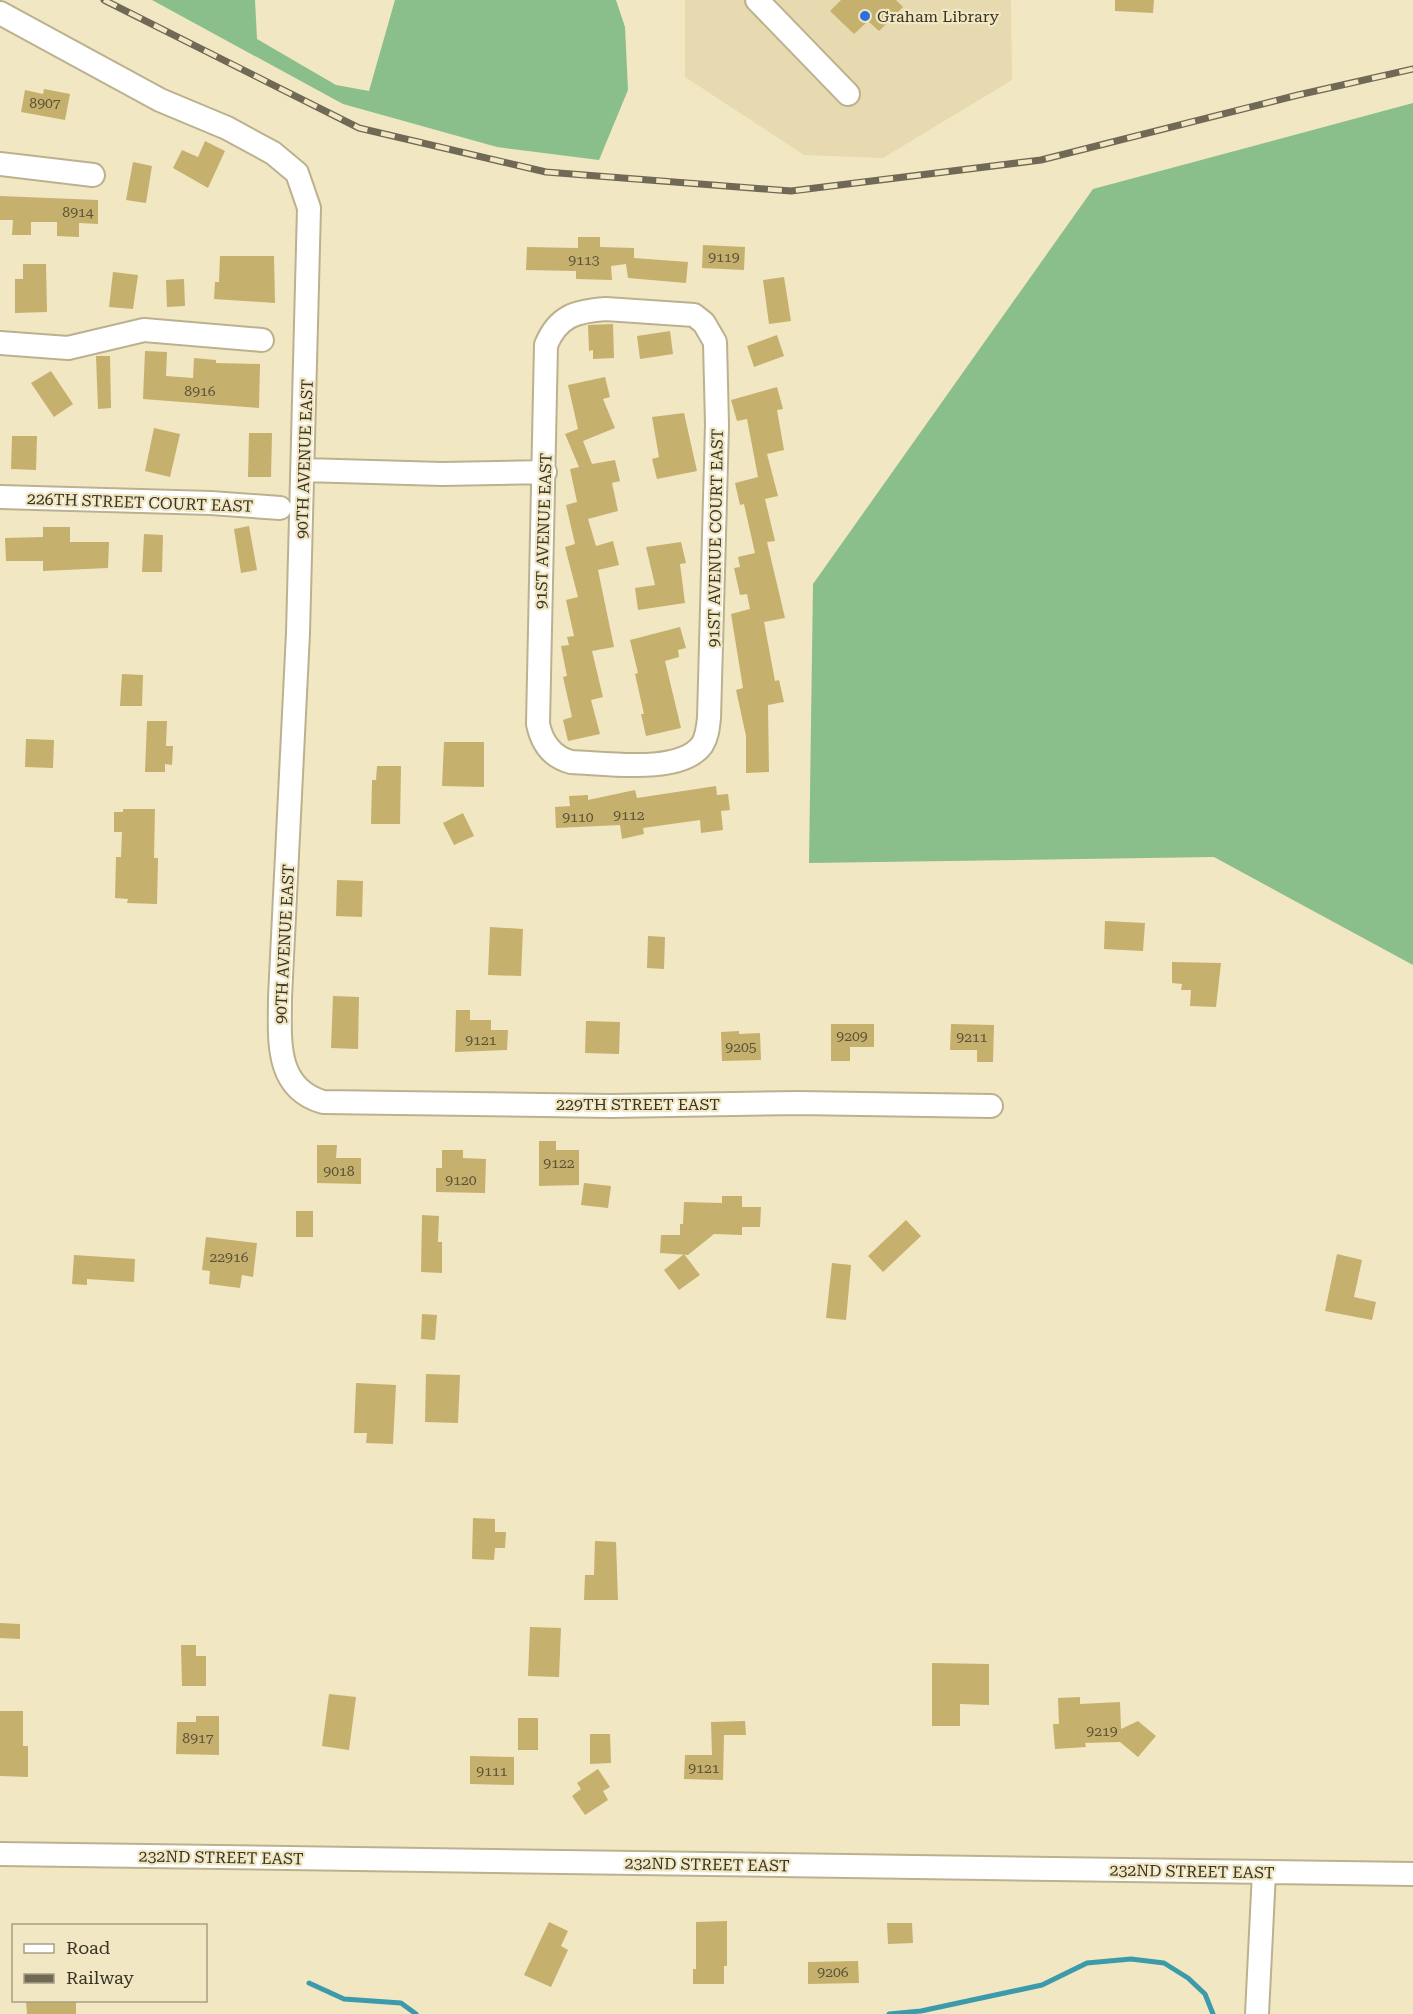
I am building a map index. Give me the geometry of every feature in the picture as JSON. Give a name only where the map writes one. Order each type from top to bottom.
[{"type":"street","points":[[757,0],[848,94]]},
{"type":"street","name":"90TH AVENUE EAST","points":[[1,20],[160,100],[227,128],[273,153],[297,173],[309,208],[304,470],[290,842],[280,997],[280,1047],[284,1067],[292,1082]]},
{"type":"street","points":[[0,164],[93,175]]},
{"type":"street","name":"91ST AVENUE EAST","points":[[549,748],[540,734],[537,706],[545,472],[546,345],[557,324],[566,317],[587,310],[606,309],[694,315],[704,323]]},
{"type":"street","name":"91ST AVENUE COURT EAST","points":[[549,748],[559,759],[571,762],[656,764],[682,759],[694,752],[706,736],[712,682],[717,425],[715,342],[704,323]]},
{"type":"street","points":[[0,343],[68,348],[144,330],[262,340]]},
{"type":"street","points":[[304,470],[442,474],[545,472]]},
{"type":"street","name":"226TH STREET COURT EAST","points":[[0,497],[280,508]]},
{"type":"street","name":"229TH STREET EAST","points":[[292,1082],[300,1091],[323,1102],[611,1106],[798,1103],[991,1106]]},
{"type":"street","name":"232ND STREET EAST","points":[[0,1854],[1413,1874]]},
{"type":"street","points":[[1257,2014],[1264,1872]]},
{"type":"shaded area","points":[[685,0],[1011,0],[1012,80],[883,158],[804,155],[685,77]]},
{"type":"green space","points":[[152,0],[255,0],[257,39],[336,85],[369,91],[395,0],[616,0],[625,27],[628,90],[599,160],[497,147],[343,104]]},
{"type":"green space","points":[[1413,103],[1413,965],[1214,857],[809,863],[813,584],[1093,189]]},
{"type":"building","name":"Graham Library","points":[[841,0],[896,0],[903,7],[879,31],[868,21],[854,34],[830,11]]},
{"type":"building","points":[[1115,0],[1154,0],[1153,13],[1115,11]]},
{"type":"building","points":[[44,89],[70,94],[65,120],[21,112],[25,90],[43,94]]},
{"type":"building","points":[[205,141],[225,151],[208,188],[173,168],[182,150],[198,157]]},
{"type":"building","points":[[133,162],[152,166],[146,203],[126,200]]},
{"type":"building","points":[[0,196],[98,200],[98,224],[79,223],[79,237],[57,236],[57,222],[31,222],[31,235],[12,235],[13,220],[0,220]]},
{"type":"building","points":[[578,237],[600,237],[600,247],[634,248],[634,258],[688,262],[686,283],[628,278],[626,264],[611,266],[612,280],[576,279],[576,271],[526,270],[527,247],[578,248]]},
{"type":"building","points":[[703,245],[745,247],[744,270],[702,268]]},
{"type":"building","points":[[220,256],[274,256],[275,303],[214,299],[215,282],[219,282]]},
{"type":"building","points":[[23,264],[46,264],[47,312],[15,313],[15,279],[23,279]]},
{"type":"building","points":[[113,272],[138,275],[133,309],[109,307]]},
{"type":"building","points":[[784,277],[791,321],[769,324],[763,280]]},
{"type":"building","points":[[184,279],[185,306],[167,307],[166,280]]},
{"type":"building","points":[[613,324],[614,358],[593,359],[593,350],[589,351],[588,325]]},
{"type":"building","points":[[670,331],[673,354],[640,359],[637,336]]},
{"type":"building","points":[[777,335],[784,356],[754,367],[747,346]]},
{"type":"building","points":[[145,351],[167,352],[166,376],[193,378],[194,358],[216,360],[216,363],[260,364],[259,408],[143,399]]},
{"type":"building","points":[[96,356],[110,356],[111,408],[98,409]]},
{"type":"building","points":[[51,371],[73,404],[54,417],[31,383]]},
{"type":"building","points":[[605,377],[610,397],[603,399],[615,428],[583,441],[592,464],[615,460],[620,481],[612,483],[618,511],[588,519],[596,546],[613,541],[619,565],[598,570],[614,647],[592,651],[603,697],[591,700],[600,734],[568,741],[563,720],[572,717],[563,677],[567,676],[561,646],[569,645],[567,637],[574,636],[566,600],[578,597],[565,547],[575,544],[566,505],[577,502],[570,469],[579,467],[565,434],[578,429],[568,385]]},
{"type":"building","points":[[777,387],[783,409],[777,410],[784,450],[767,454],[778,496],[765,499],[775,541],[767,542],[785,618],[764,622],[775,681],[779,680],[784,702],[768,705],[769,772],[746,773],[746,736],[736,690],[743,688],[731,614],[750,609],[747,594],[740,595],[734,568],[740,567],[738,557],[755,553],[744,504],[740,505],[735,483],[758,477],[747,419],[737,421],[731,400]]},
{"type":"building","points":[[684,413],[697,471],[657,479],[652,459],[659,457],[652,417]]},
{"type":"building","points":[[154,428],[180,434],[170,477],[145,471]]},
{"type":"building","points":[[249,433],[272,433],[271,477],[248,477]]},
{"type":"building","points":[[12,436],[37,436],[36,470],[11,469]]},
{"type":"building","points":[[249,526],[257,570],[241,573],[234,529]]},
{"type":"building","points":[[43,527],[70,527],[70,542],[109,542],[108,568],[43,571],[43,561],[6,561],[5,538],[43,537]]},
{"type":"building","points":[[144,534],[163,535],[162,572],[142,572]]},
{"type":"building","points":[[681,542],[686,563],[680,564],[685,603],[638,610],[635,588],[655,585],[646,547]]},
{"type":"building","points":[[680,627],[686,648],[678,650],[679,657],[665,661],[681,728],[646,736],[641,714],[644,714],[635,674],[638,673],[630,640]]},
{"type":"building","points":[[122,674],[143,675],[142,706],[120,706]]},
{"type":"building","points":[[147,721],[167,721],[166,746],[173,746],[172,765],[165,764],[165,772],[145,772]]},
{"type":"building","points":[[26,739],[54,740],[53,768],[25,767]]},
{"type":"building","points":[[444,742],[484,742],[484,787],[442,786]]},
{"type":"building","points":[[377,766],[401,766],[400,824],[371,824],[372,780],[376,780]]},
{"type":"building","points":[[716,786],[717,795],[728,794],[730,810],[721,811],[723,830],[701,833],[700,820],[643,828],[644,834],[622,839],[620,825],[556,828],[555,807],[570,806],[569,796],[588,795],[588,800],[635,790],[637,798]]},
{"type":"building","points":[[123,809],[155,809],[154,858],[158,858],[157,904],[127,903],[128,899],[115,898],[116,857],[121,857],[122,832],[114,832],[114,812],[123,812]]},
{"type":"building","points":[[463,813],[474,836],[454,845],[443,823]]},
{"type":"building","points":[[337,880],[363,881],[362,917],[336,916]]},
{"type":"building","points":[[1105,921],[1145,923],[1143,951],[1104,949]]},
{"type":"building","points":[[490,927],[523,929],[521,976],[488,975]]},
{"type":"building","points":[[648,936],[665,937],[664,969],[647,968]]},
{"type":"building","points":[[1172,962],[1221,963],[1216,1007],[1190,1006],[1191,990],[1181,990],[1182,984],[1172,983]]},
{"type":"building","points":[[333,996],[359,997],[358,1049],[331,1048]]},
{"type":"building","points":[[456,1010],[470,1010],[470,1020],[491,1020],[491,1030],[508,1030],[507,1050],[455,1052]]},
{"type":"building","points":[[586,1021],[620,1022],[619,1054],[585,1053]]},
{"type":"building","points":[[831,1024],[874,1024],[874,1047],[850,1047],[850,1061],[831,1061]]},
{"type":"building","points":[[951,1024],[994,1025],[993,1062],[977,1062],[977,1050],[950,1050]]},
{"type":"building","points":[[739,1031],[739,1034],[760,1033],[761,1060],[722,1061],[721,1032]]},
{"type":"building","points":[[539,1141],[556,1141],[556,1150],[579,1150],[579,1185],[539,1186]]},
{"type":"building","points":[[317,1145],[337,1145],[336,1158],[361,1158],[361,1184],[317,1183]]},
{"type":"building","points":[[442,1150],[463,1150],[463,1158],[486,1159],[485,1193],[436,1192],[436,1168],[442,1168]]},
{"type":"building","points":[[584,1183],[611,1186],[608,1208],[581,1205]]},
{"type":"building","points":[[722,1196],[742,1196],[742,1207],[761,1207],[760,1227],[742,1227],[742,1235],[714,1234],[688,1255],[660,1253],[661,1235],[680,1235],[684,1202],[722,1203]]},
{"type":"building","points":[[296,1211],[313,1211],[313,1237],[296,1237]]},
{"type":"building","points":[[422,1215],[439,1216],[438,1242],[442,1242],[442,1273],[421,1272]]},
{"type":"building","points":[[906,1220],[921,1236],[883,1272],[868,1256]]},
{"type":"building","points":[[206,1237],[257,1243],[253,1277],[242,1275],[240,1288],[209,1284],[210,1271],[202,1270]]},
{"type":"building","points":[[684,1254],[700,1275],[679,1290],[664,1270]]},
{"type":"building","points":[[1337,1254],[1362,1260],[1354,1297],[1376,1302],[1372,1320],[1325,1311]]},
{"type":"building","points":[[74,1255],[135,1259],[134,1282],[87,1279],[87,1285],[72,1284]]},
{"type":"building","points":[[832,1263],[851,1265],[846,1320],[826,1318]]},
{"type":"building","points":[[422,1314],[437,1315],[435,1340],[421,1339]]},
{"type":"building","points":[[426,1374],[460,1375],[458,1423],[425,1422]]},
{"type":"building","points":[[356,1383],[396,1385],[393,1444],[366,1443],[367,1433],[354,1433]]},
{"type":"building","points":[[473,1518],[495,1519],[495,1532],[506,1532],[505,1548],[495,1548],[494,1560],[472,1559]]},
{"type":"building","points":[[595,1541],[616,1542],[618,1600],[584,1600],[585,1575],[594,1575]]},
{"type":"building","points":[[0,1623],[20,1624],[20,1639],[0,1638]]},
{"type":"building","points":[[530,1627],[561,1628],[559,1677],[528,1676]]},
{"type":"building","points":[[181,1645],[196,1645],[196,1656],[206,1656],[206,1686],[182,1686]]},
{"type":"building","points":[[932,1663],[989,1664],[989,1705],[960,1704],[960,1726],[932,1726]]},
{"type":"building","points":[[329,1694],[356,1697],[349,1750],[322,1746]]},
{"type":"building","points":[[1080,1697],[1080,1704],[1120,1702],[1121,1729],[1138,1721],[1156,1736],[1138,1757],[1120,1742],[1085,1743],[1086,1747],[1055,1749],[1053,1724],[1059,1724],[1058,1698]]},
{"type":"building","points":[[0,1711],[23,1711],[23,1746],[28,1746],[28,1777],[0,1776]]},
{"type":"building","points":[[196,1716],[219,1716],[219,1755],[176,1754],[177,1722],[196,1722]]},
{"type":"building","points":[[518,1718],[538,1718],[538,1750],[518,1750]]},
{"type":"building","points":[[745,1721],[746,1735],[724,1735],[723,1780],[684,1779],[685,1755],[712,1755],[711,1722]]},
{"type":"building","points":[[590,1734],[610,1734],[611,1763],[590,1764]]},
{"type":"building","points":[[470,1756],[514,1757],[514,1785],[470,1784]]},
{"type":"building","points":[[598,1769],[610,1787],[603,1791],[608,1800],[585,1815],[572,1796],[581,1789],[577,1783]]},
{"type":"building","points":[[727,1921],[727,1966],[724,1966],[724,1984],[693,1984],[693,1969],[696,1969],[696,1922]]},
{"type":"building","points":[[549,1922],[568,1931],[561,1946],[568,1950],[551,1987],[524,1975]]},
{"type":"building","points":[[887,1923],[912,1923],[913,1943],[888,1944]]},
{"type":"building","points":[[858,1961],[859,1983],[808,1984],[808,1962]]},
{"type":"building","points":[[26,2002],[76,2002],[76,2014],[27,2014]]},
{"type":"waterway","points":[[889,2014],[921,2011],[1042,1985],[1087,1963],[1131,1959],[1164,1963],[1188,1978],[1205,1994],[1213,2014]]},
{"type":"waterway","points":[[309,1983],[344,1999],[401,2003],[416,2014]]},
{"type":"railway","points":[[104,0],[359,128],[546,172],[791,191],[1041,160],[1298,95],[1413,69]]},
{"type":"place","name":"Graham Library","points":[[865,16]]}]
